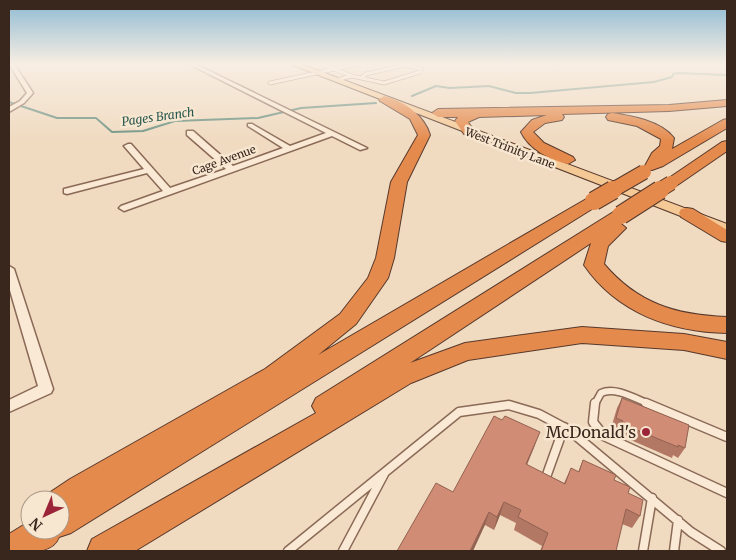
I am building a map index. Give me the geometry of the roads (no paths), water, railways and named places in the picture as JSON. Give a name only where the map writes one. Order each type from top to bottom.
[{"type":"highway","points":[[70,497],[274,376],[348,319],[366,296],[378,278],[385,258],[399,182],[424,135],[419,121],[388,90]]},
{"type":"highway","points":[[438,113],[677,107],[727,103]]},
{"type":"highway","points":[[464,126],[469,116],[486,112]]},
{"type":"highway","points":[[568,160],[529,138],[527,132],[530,126],[544,119],[574,116],[615,118],[644,124],[656,129],[668,138],[667,147],[657,156],[648,169]]},
{"type":"highway","points":[[70,516],[727,122]]},
{"type":"highway","points":[[102,551],[727,145]]},
{"type":"highway","points":[[687,213],[727,237]]},
{"type":"highway","points":[[621,215],[617,228],[599,244],[596,254],[594,266],[607,283],[627,298],[649,310],[703,326],[727,325]]},
{"type":"highway","points":[[102,551],[402,376],[465,352],[582,335],[684,342],[727,351]]},
{"type":"highway","points":[[9,540],[20,533]]},
{"type":"highway","points":[[11,551],[29,540]]},
{"type":"main road","name":"West Trinity Lane","points":[[377,90],[438,113],[464,126],[727,230]]},
{"type":"main road","name":"West Trinity Lane","points":[[393,90],[464,126],[568,160],[727,220]]},
{"type":"street","points":[[9,110],[20,104],[30,93],[28,90]]},
{"type":"street","points":[[245,90],[363,148]]},
{"type":"street","points":[[250,125],[289,148]]},
{"type":"street","name":"Cage Avenue","points":[[124,208],[332,133]]},
{"type":"street","points":[[190,134],[231,169]]},
{"type":"street","points":[[128,146],[169,192]]},
{"type":"street","points":[[68,190],[149,170]]},
{"type":"street","points":[[9,268],[46,389],[9,406]]},
{"type":"lane","points":[[727,437],[621,393],[610,391],[604,391],[598,396],[592,419],[595,428],[604,436],[727,493]]},
{"type":"lane","points":[[288,551],[459,412],[509,405],[539,414],[564,427],[691,532],[721,551]]},
{"type":"lane","points":[[545,480],[564,427]]},
{"type":"lane","points":[[343,551],[386,470]]},
{"type":"lane","points":[[643,551],[652,498]]},
{"type":"lane","points":[[674,551],[678,520]]},
{"type":"waterway","name":"Pages Branch","points":[[412,96],[426,90]]},
{"type":"waterway","name":"Pages Branch","points":[[505,90],[516,93],[562,90]]},
{"type":"waterway","name":"Pages Branch","points":[[9,102],[57,118],[96,118],[112,132],[143,131],[175,121],[258,118],[301,108],[376,103]]},
{"type":"place","name":"McDonald's","points":[[646,432]]}]
